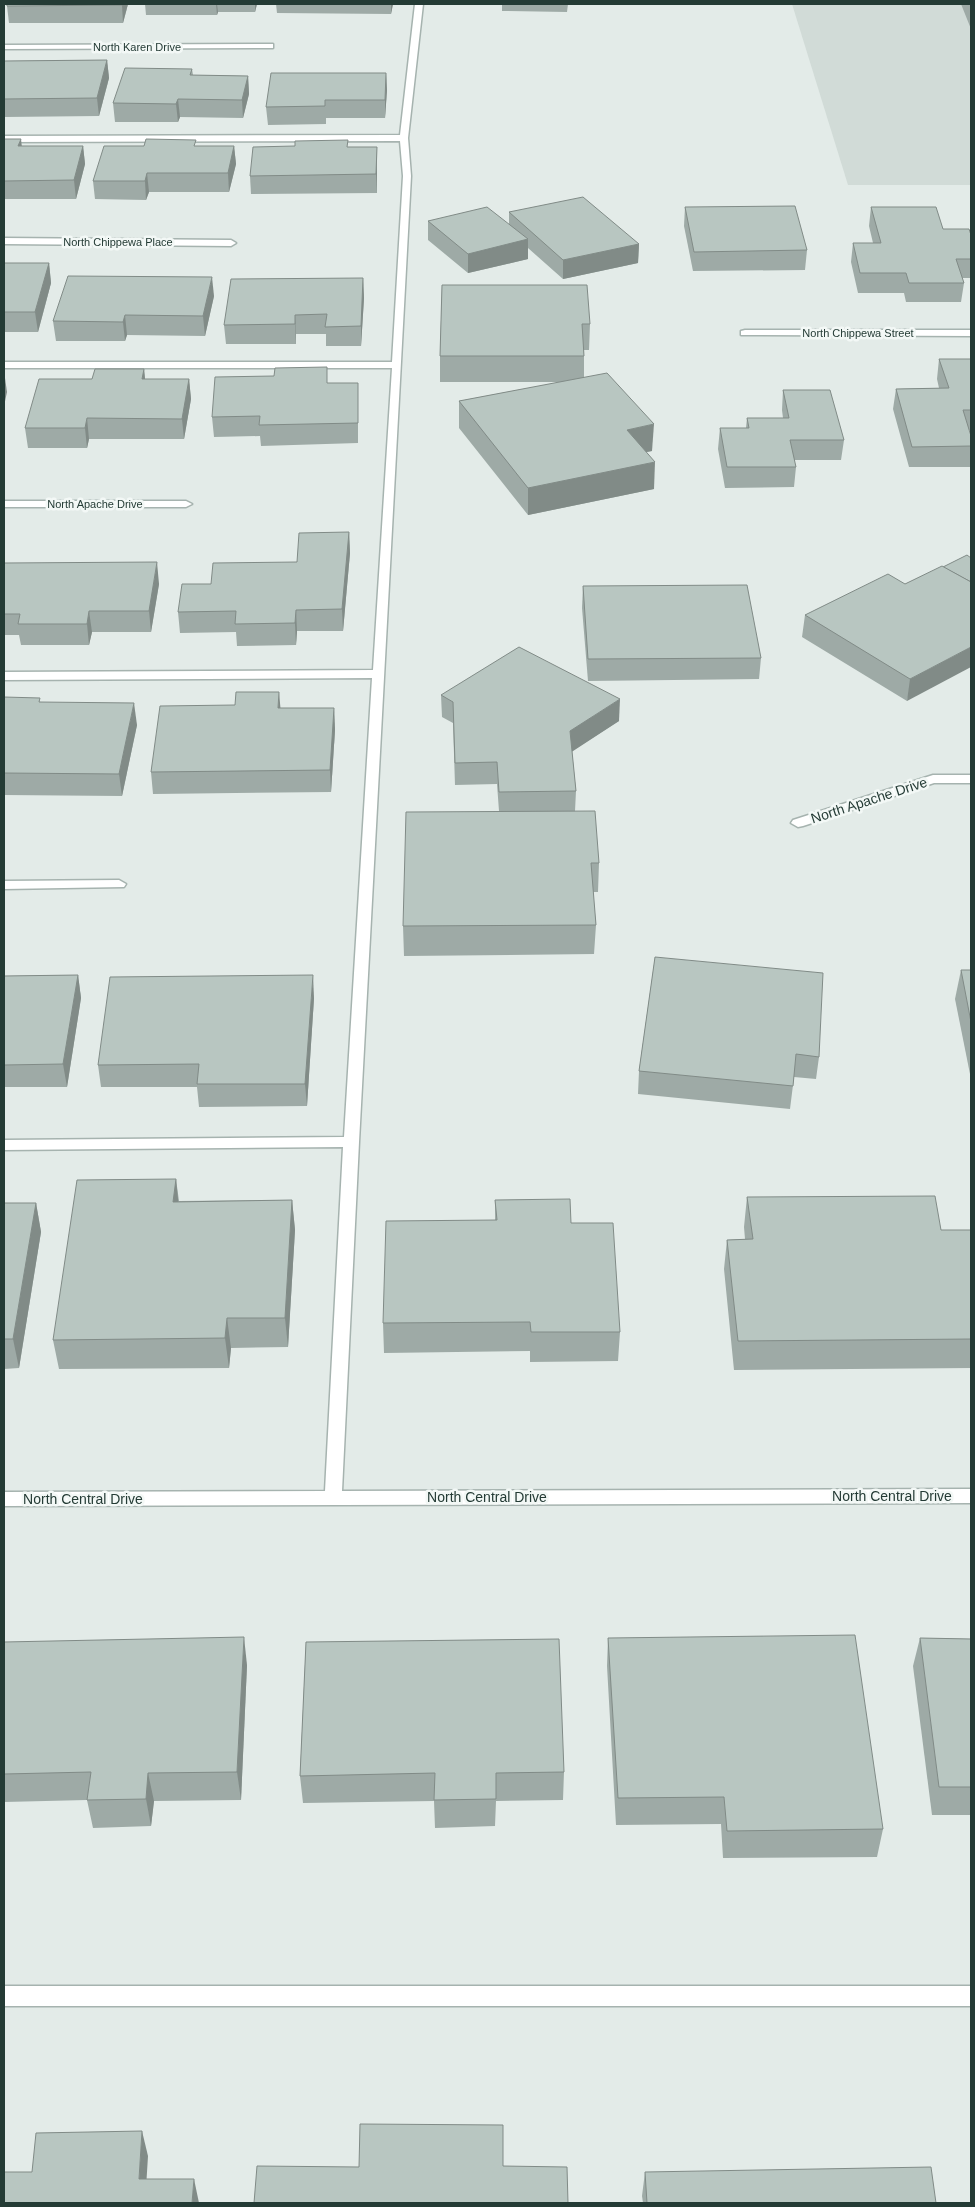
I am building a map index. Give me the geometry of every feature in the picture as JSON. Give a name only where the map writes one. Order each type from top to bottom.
[{"type":"street","points":[[333,1497],[351,1142],[398,365],[407,176],[404,138],[419,4]]},
{"type":"street","name":"North Karen Drive","points":[[4,47],[270,46]]},
{"type":"street","points":[[4,139],[404,138]]},
{"type":"street","name":"North Chippewa Place","points":[[4,241],[231,243]]},
{"type":"street","name":"North Chippewa Street","points":[[745,333],[971,333]]},
{"type":"street","points":[[4,365],[398,365]]},
{"type":"street","name":"North Apache Drive","points":[[4,504],[186,504]]},
{"type":"street","points":[[4,676],[378,674]]},
{"type":"street","name":"North Apache Drive","points":[[798,823],[933,779],[971,779]]},
{"type":"street","points":[[4,885],[119,884]]},
{"type":"street","points":[[4,1145],[351,1142]]},
{"type":"street","name":"North Central Drive","points":[[4,1499],[971,1496]]},
{"type":"street","points":[[4,1996],[971,1996]]},
{"type":"shaded area","points":[[792,4],[971,4],[971,185],[848,185]]},
{"type":"building","points":[[7,4],[122,4],[122,5],[7,6]]},
{"type":"building","points":[[107,60],[97,98],[4,99],[4,61]]},
{"type":"building","points":[[125,68],[192,69],[190,75],[248,76],[242,100],[178,99],[176,104],[113,103]]},
{"type":"building","points":[[271,73],[386,73],[385,100],[325,100],[325,106],[266,107]]},
{"type":"building","points":[[4,139],[21,139],[18,146],[83,146],[74,180],[4,181]]},
{"type":"building","points":[[146,139],[196,140],[194,146],[234,146],[228,173],[147,173],[145,181],[93,181],[104,146],[144,146]]},
{"type":"building","points":[[348,140],[347,147],[377,147],[376,174],[250,176],[253,147],[295,146],[295,141]]},
{"type":"building","points":[[583,197],[639,244],[563,260],[509,212]]},
{"type":"building","points":[[795,206],[807,250],[694,252],[685,207]]},
{"type":"building","points":[[487,207],[528,239],[468,254],[428,221]]},
{"type":"building","points":[[871,207],[936,207],[943,229],[969,229],[971,235],[971,259],[956,259],[964,283],[909,283],[906,273],[860,273],[853,243],[881,243]]},
{"type":"building","points":[[4,263],[49,263],[35,312],[4,312]]},
{"type":"building","points":[[68,276],[212,277],[203,316],[125,315],[123,322],[53,321]]},
{"type":"building","points":[[363,278],[361,326],[325,327],[327,314],[295,315],[295,324],[224,325],[231,279]]},
{"type":"building","points":[[442,285],[587,285],[590,324],[582,324],[584,356],[440,356]]},
{"type":"building","points":[[939,359],[971,359],[971,410],[963,410],[971,436],[971,446],[912,447],[896,389],[949,388]]},
{"type":"building","points":[[327,367],[327,383],[358,383],[358,423],[259,425],[260,416],[212,417],[215,377],[274,376],[275,368]]},
{"type":"building","points":[[95,369],[144,369],[142,379],[189,379],[182,419],[87,418],[85,428],[25,428],[39,379],[92,379]]},
{"type":"building","points":[[607,373],[654,424],[627,430],[655,462],[528,488],[459,401]]},
{"type":"building","points":[[783,390],[830,390],[844,440],[790,440],[796,467],[727,467],[720,428],[749,428],[747,418],[789,418]]},
{"type":"building","points":[[349,532],[342,609],[296,610],[295,623],[235,624],[236,611],[178,612],[182,584],[211,584],[213,563],[297,562],[299,533]]},
{"type":"building","points":[[967,555],[971,558],[971,582],[943,567]]},
{"type":"building","points":[[157,562],[149,611],[89,611],[87,624],[18,624],[20,614],[4,614],[4,563]]},
{"type":"building","points":[[942,566],[971,582],[971,647],[910,679],[805,615],[888,574],[905,584]]},
{"type":"building","points":[[747,585],[761,658],[588,659],[583,586]]},
{"type":"building","points":[[519,647],[620,699],[570,731],[576,791],[499,792],[497,762],[455,763],[453,702],[441,695]]},
{"type":"building","points":[[236,692],[279,692],[278,708],[334,708],[330,770],[151,772],[160,706],[235,705]]},
{"type":"building","points":[[4,697],[40,698],[39,702],[134,703],[119,774],[4,773]]},
{"type":"building","points":[[595,811],[599,863],[591,863],[596,925],[403,926],[406,812]]},
{"type":"building","points":[[655,957],[823,973],[819,1057],[796,1054],[793,1086],[639,1071]]},
{"type":"building","points":[[961,970],[971,970],[971,1022]]},
{"type":"building","points":[[78,975],[63,1064],[4,1065],[4,976]]},
{"type":"building","points":[[313,975],[305,1084],[197,1084],[199,1064],[98,1065],[110,977]]},
{"type":"building","points":[[176,1179],[173,1202],[292,1200],[285,1318],[227,1318],[225,1338],[53,1340],[77,1180]]},
{"type":"building","points":[[935,1196],[941,1230],[971,1230],[971,1339],[738,1341],[727,1240],[753,1239],[747,1197]]},
{"type":"building","points":[[570,1199],[571,1223],[613,1223],[620,1332],[531,1332],[530,1322],[383,1323],[386,1221],[497,1220],[495,1200]]},
{"type":"building","points":[[4,1203],[36,1203],[13,1339],[4,1339]]},
{"type":"building","points":[[855,1635],[883,1829],[727,1831],[724,1797],[618,1798],[608,1638]]},
{"type":"building","points":[[244,1637],[237,1772],[148,1773],[146,1799],[87,1800],[91,1772],[4,1774],[4,1642]]},
{"type":"building","points":[[920,1638],[971,1639],[971,1787],[939,1787]]},
{"type":"building","points":[[559,1639],[564,1772],[496,1773],[496,1799],[434,1800],[435,1773],[300,1776],[306,1642]]},
{"type":"building","points":[[360,2124],[503,2125],[503,2166],[567,2167],[568,2203],[254,2203],[257,2166],[359,2167]]},
{"type":"building","points":[[142,2131],[139,2179],[194,2179],[192,2203],[4,2203],[4,2172],[32,2172],[36,2133]]},
{"type":"building","points":[[931,2167],[936,2203],[647,2203],[645,2172]]}]
